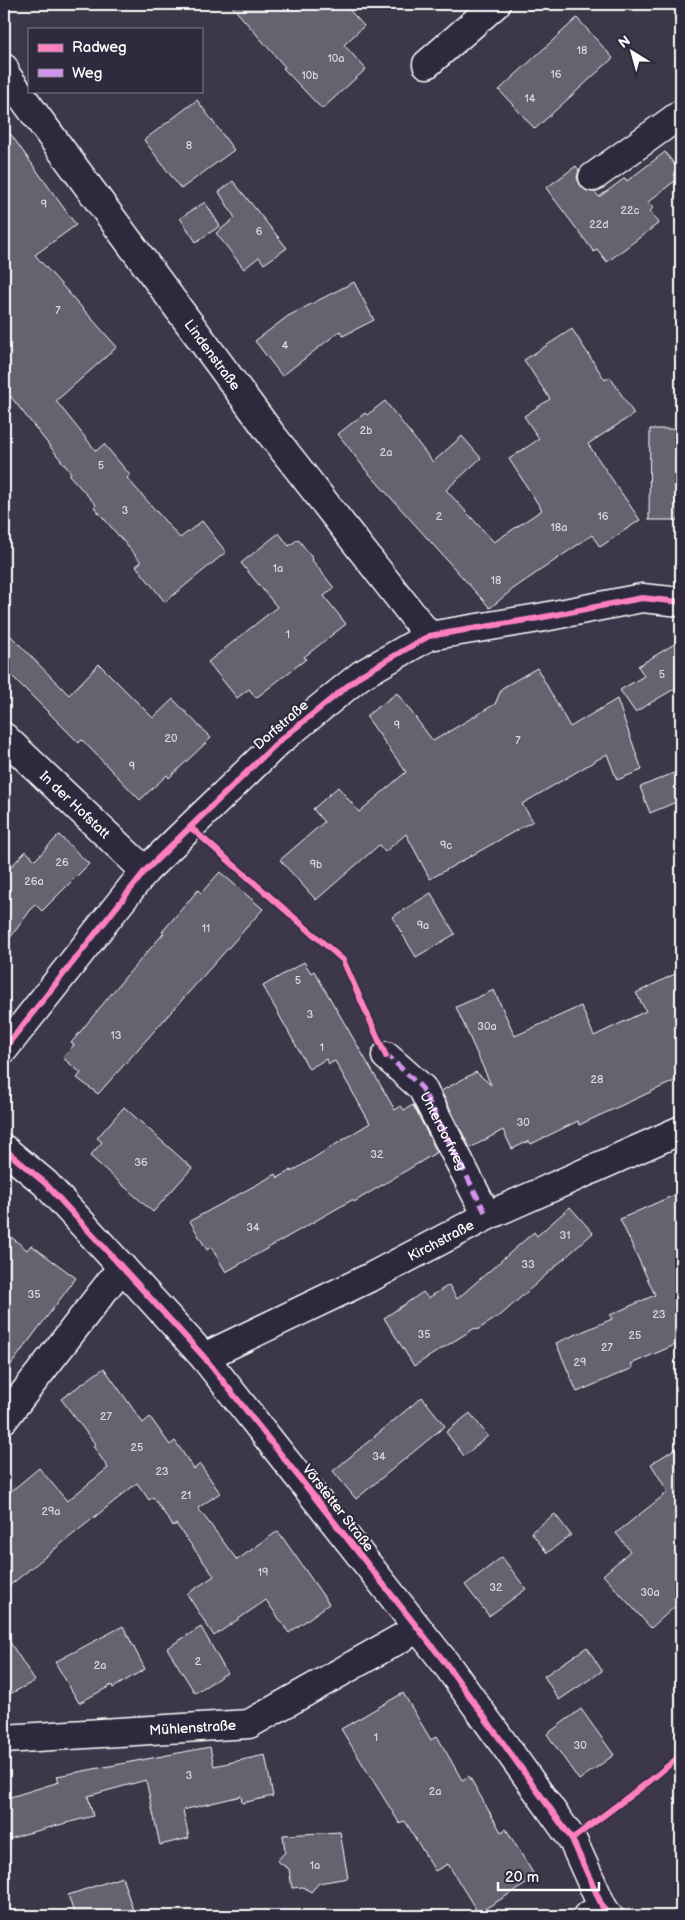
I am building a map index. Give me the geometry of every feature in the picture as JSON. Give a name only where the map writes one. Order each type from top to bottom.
[{"type":"street","points":[[427,64],[496,4]]},
{"type":"street","name":"Lindenstraße","points":[[4,68],[6,75],[271,434],[429,636]]},
{"type":"street","points":[[593,177],[681,114]]},
{"type":"street","name":"Dorfstraße","points":[[4,1050],[145,871],[278,742],[361,675],[429,636],[539,618],[642,598],[681,602]]},
{"type":"street","name":"In der Hofstatt","points":[[4,737],[145,871]]},
{"type":"street","name":"Unterdorfweg","points":[[386,1056],[422,1088],[487,1216]]},
{"type":"street","name":"Kirchstraße","points":[[204,1357],[373,1276],[487,1216],[681,1130]]},
{"type":"street","name":"Vörstetter Straße","points":[[4,1150],[45,1183],[204,1357],[447,1665],[572,1839],[599,1913]]},
{"type":"street","points":[[4,1419],[122,1267]]},
{"type":"street","name":"Mühlenstraße","points":[[4,1739],[249,1724],[417,1628]]},
{"type":"building","points":[[230,4],[344,4],[364,26],[344,45],[366,69],[322,109],[283,68],[285,67]]},
{"type":"building","points":[[577,18],[613,58],[535,129],[499,90]]},
{"type":"building","points":[[197,100],[234,150],[181,189],[144,140]]},
{"type":"building","points":[[4,125],[76,225],[35,255],[117,347],[56,401],[96,451],[104,444],[130,475],[127,478],[180,538],[202,521],[226,552],[165,602],[136,566],[141,562],[94,507],[96,505],[69,475],[71,473],[4,388]]},
{"type":"building","points":[[665,152],[681,173],[681,176],[648,202],[653,208],[650,211],[659,223],[607,262],[597,249],[594,252],[546,188],[576,166],[579,170],[577,178],[581,186],[587,191],[595,192],[599,197],[625,178],[627,181]]},
{"type":"building","points":[[233,181],[287,248],[264,264],[259,257],[244,269],[216,233],[235,218],[219,192]]},
{"type":"building","points":[[205,202],[220,226],[196,242],[180,218]]},
{"type":"building","points":[[354,282],[374,320],[343,336],[340,331],[282,376],[255,341],[288,316]]},
{"type":"building","points":[[572,329],[605,380],[610,377],[634,414],[588,444],[640,520],[600,547],[592,535],[513,589],[490,608],[365,469],[338,434],[365,413],[367,415],[385,401],[433,462],[462,436],[481,458],[446,490],[494,542],[542,510],[509,459],[539,439],[524,416],[550,399],[524,360]]},
{"type":"building","points":[[650,429],[680,429],[681,520],[649,520]]},
{"type":"building","points":[[279,533],[289,546],[298,539],[313,559],[334,588],[324,596],[346,624],[304,657],[306,659],[256,698],[249,689],[237,698],[208,662],[277,607],[241,563]]},
{"type":"building","points":[[4,629],[69,695],[99,664],[153,718],[173,699],[211,738],[169,778],[167,775],[140,800],[82,740],[79,743],[4,668]]},
{"type":"building","points":[[681,640],[681,685],[635,712],[620,690],[644,676],[638,666]]},
{"type":"building","points":[[537,668],[570,727],[617,699],[642,770],[617,780],[607,754],[522,804],[533,821],[430,879],[406,834],[385,852],[379,845],[316,900],[280,860],[324,822],[313,809],[338,787],[359,812],[406,772],[366,716],[397,693],[433,741],[495,704],[502,688]]},
{"type":"building","points":[[681,770],[681,800],[650,813],[640,787]]},
{"type":"building","points":[[59,835],[89,864],[42,911],[35,904],[4,946],[4,874],[26,851],[35,860]]},
{"type":"building","points":[[220,872],[263,909],[98,1094],[77,1078],[81,1073],[63,1058],[74,1045],[71,1043],[198,890],[201,893]]},
{"type":"building","points":[[431,893],[455,934],[416,957],[392,917]]},
{"type":"building","points":[[304,962],[311,973],[314,971],[395,1110],[401,1106],[404,1110],[413,1105],[437,1152],[354,1202],[352,1200],[226,1272],[211,1247],[207,1250],[190,1221],[276,1174],[278,1178],[291,1170],[291,1172],[370,1123],[335,1061],[329,1064],[326,1059],[309,1069],[263,986]]},
{"type":"building","points":[[681,971],[681,1078],[579,1125],[578,1121],[531,1144],[529,1141],[512,1149],[503,1130],[470,1148],[441,1091],[476,1072],[491,1085],[456,1007],[494,990],[515,1036],[581,1006],[594,1036],[646,1011],[636,993]]},
{"type":"building","points":[[124,1107],[192,1168],[153,1212],[90,1156],[102,1142],[97,1138]]},
{"type":"building","points":[[681,1192],[681,1352],[677,1344],[631,1364],[633,1368],[577,1392],[556,1343],[612,1319],[610,1315],[655,1295],[620,1219]]},
{"type":"building","points":[[570,1207],[593,1233],[501,1315],[477,1330],[475,1328],[414,1366],[384,1318],[423,1292],[428,1298],[449,1285],[457,1299],[534,1232],[537,1236]]},
{"type":"building","points":[[4,1231],[27,1250],[31,1245],[76,1278],[4,1374]]},
{"type":"building","points":[[104,1368],[143,1423],[150,1417],[170,1445],[175,1441],[194,1469],[200,1464],[220,1493],[198,1508],[237,1560],[278,1531],[329,1604],[289,1633],[266,1600],[214,1636],[187,1594],[214,1576],[176,1524],[173,1526],[153,1497],[149,1500],[137,1483],[4,1590],[4,1497],[39,1468],[67,1501],[108,1468],[93,1446],[95,1444],[61,1399]]},
{"type":"building","points":[[422,1397],[445,1426],[356,1499],[333,1471]]},
{"type":"building","points":[[470,1413],[488,1436],[464,1456],[446,1432]]},
{"type":"building","points":[[681,1445],[681,1601],[651,1628],[603,1575],[630,1551],[616,1533],[668,1492],[651,1464]]},
{"type":"building","points":[[555,1514],[571,1535],[547,1553],[531,1532]]},
{"type":"building","points":[[502,1557],[526,1589],[489,1616],[465,1585]]},
{"type":"building","points":[[123,1626],[145,1669],[113,1688],[112,1685],[79,1703],[55,1662]]},
{"type":"building","points":[[201,1627],[227,1673],[195,1693],[167,1648]]},
{"type":"building","points":[[4,1633],[35,1681],[4,1697]]},
{"type":"building","points":[[587,1647],[602,1671],[559,1700],[544,1676]]},
{"type":"building","points":[[403,1693],[431,1740],[437,1736],[462,1780],[469,1776],[501,1832],[506,1829],[536,1878],[478,1913],[448,1864],[435,1871],[405,1821],[400,1824],[341,1729]]},
{"type":"building","points":[[581,1709],[614,1755],[579,1780],[547,1734]]},
{"type":"building","points":[[210,1747],[214,1766],[265,1755],[273,1796],[242,1803],[241,1796],[183,1810],[189,1838],[160,1845],[146,1780],[88,1796],[93,1816],[4,1841],[4,1799],[59,1782],[57,1776]]},
{"type":"building","points":[[340,1832],[348,1878],[319,1883],[311,1892],[303,1887],[292,1888],[289,1869],[277,1861],[285,1852],[283,1835]]},
{"type":"building","points":[[122,1877],[135,1916],[75,1916],[68,1895]]},
{"type":"marked path","points":[[385,1053],[422,1088],[487,1216]]},
{"type":"cycle path","points":[[4,1049],[145,871],[278,742],[361,675],[429,636],[539,618],[642,598],[681,602]]},
{"type":"cycle path","points":[[190,827],[343,960],[386,1056]]},
{"type":"cycle path","points":[[4,1149],[45,1183],[204,1357],[447,1665],[572,1839],[603,1908],[609,1916]]},
{"type":"cycle path","points":[[572,1839],[681,1755]]}]
